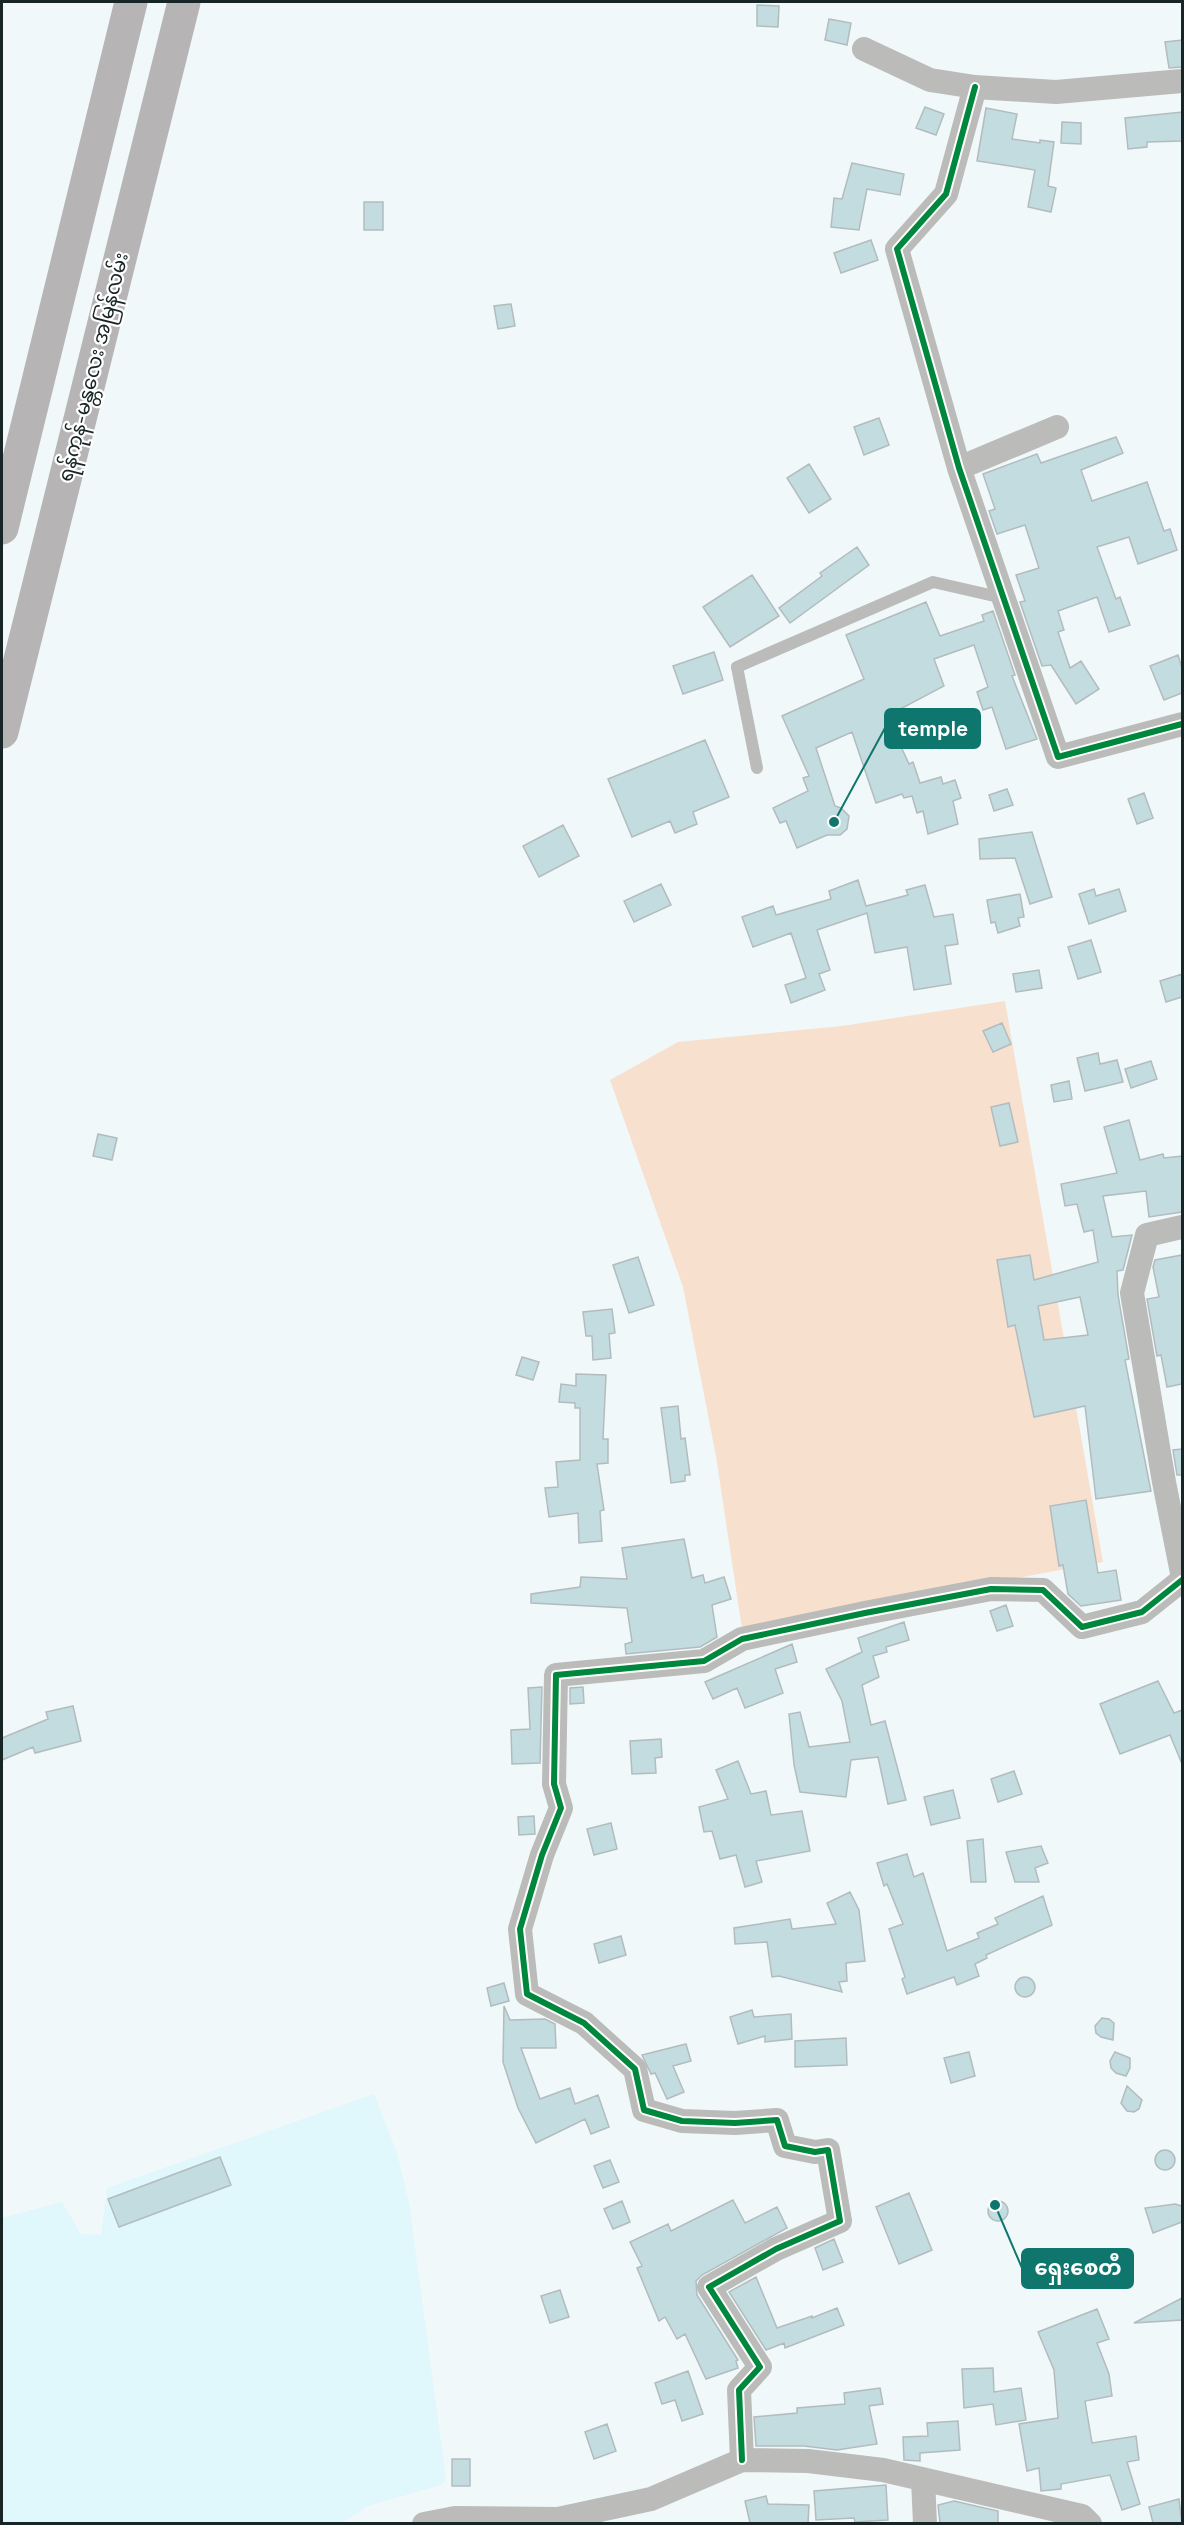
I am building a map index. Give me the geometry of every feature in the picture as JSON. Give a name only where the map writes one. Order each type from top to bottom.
[{"type":"highway","points":[[2,528],[131,2]]},
{"type":"highway","name":"ရန်ကုန်-မန္တလေး အမြန်လမ်း","points":[[2,732],[184,2]]},
{"type":"street","points":[[864,49],[930,80],[975,87],[1056,92],[1182,81]]},
{"type":"street","points":[[975,87],[945,194],[897,249],[959,468],[1058,757],[1182,724]]},
{"type":"street","points":[[959,468],[1057,428]]},
{"type":"street","points":[[1182,1227],[1147,1235],[1132,1293],[1182,1573]]},
{"type":"street","points":[[742,2460],[739,2390],[760,2367],[709,2287],[776,2249],[840,2220],[828,2150],[815,2152],[785,2146],[777,2120],[735,2123],[682,2121],[644,2110],[635,2069],[584,2023],[527,1994],[520,1929],[542,1855],[561,1808],[554,1784],[556,1675],[704,1661],[742,1639],[991,1589],[1043,1590],[1082,1627],[1142,1612],[1182,1580]]},
{"type":"street","points":[[423,2523],[455,2518],[558,2519],[651,2499],[742,2460],[808,2461],[883,2470],[1082,2516],[1090,2523]]},
{"type":"street","points":[[923,2479],[925,2523]]},
{"type":"lane","points":[[757,768],[737,667],[933,582],[1003,598]]},
{"type":"shaded area","points":[[1005,1001],[1103,1562],[742,1629],[716,1456],[683,1287],[610,1080],[678,1042],[842,1026]]},
{"type":"shaded area","points":[[374,2094],[397,2153],[409,2203],[446,2480],[441,2485],[368,2506],[342,2523],[2,2524],[2,2218],[62,2202],[81,2234],[101,2235],[107,2188]]},
{"type":"building","points":[[757,5],[779,6],[778,27],[757,26]]},
{"type":"building","points":[[829,19],[851,23],[847,45],[825,40]]},
{"type":"building","points":[[1182,40],[1182,67],[1169,68],[1165,42]]},
{"type":"building","points":[[925,107],[944,114],[936,135],[916,128]]},
{"type":"building","points":[[986,108],[1017,114],[1012,139],[1040,143],[1040,140],[1054,142],[1048,186],[1056,188],[1051,212],[1028,207],[1035,170],[977,161]]},
{"type":"building","points":[[1182,112],[1182,141],[1147,142],[1147,147],[1128,149],[1125,118]]},
{"type":"building","points":[[1062,122],[1081,123],[1081,144],[1061,143]]},
{"type":"building","points":[[852,163],[904,174],[900,195],[867,189],[859,230],[831,227],[834,198],[842,199]]},
{"type":"building","points":[[364,202],[383,202],[383,230],[364,230]]},
{"type":"building","points":[[871,240],[878,260],[841,273],[834,253]]},
{"type":"building","points":[[511,304],[515,326],[498,329],[494,306]]},
{"type":"building","points":[[879,418],[889,445],[864,455],[854,427]]},
{"type":"building","points":[[1116,437],[1123,453],[1081,470],[1092,501],[1147,482],[1164,531],[1170,529],[1177,550],[1138,564],[1129,537],[1097,547],[1116,599],[1120,597],[1130,625],[1109,632],[1097,597],[1058,611],[1064,630],[1058,632],[1070,668],[1081,661],[1099,689],[1076,704],[1051,665],[1042,666],[1020,602],[1025,601],[1016,575],[1039,568],[1025,525],[997,534],[989,511],[995,509],[983,474],[1037,454],[1041,463]]},
{"type":"building","points":[[809,464],[831,499],[809,513],[787,478]]},
{"type":"building","points":[[857,547],[869,565],[790,623],[779,608],[822,576],[820,573]]},
{"type":"building","points":[[752,575],[779,616],[730,647],[703,607]]},
{"type":"building","points":[[926,602],[940,636],[984,621],[982,615],[993,611],[1015,675],[1012,676],[1037,739],[1006,749],[992,707],[983,710],[977,692],[988,687],[974,645],[934,659],[944,686],[887,716],[909,764],[913,762],[920,783],[941,777],[943,784],[955,780],[961,798],[953,801],[958,824],[928,834],[923,811],[917,813],[912,796],[904,798],[902,794],[876,803],[852,732],[816,748],[835,806],[841,808],[849,816],[847,829],[840,835],[827,835],[797,848],[786,821],[780,823],[773,808],[808,791],[803,778],[809,776],[782,716],[864,679],[846,635]]},
{"type":"building","points":[[714,652],[723,680],[683,694],[673,666]]},
{"type":"building","points":[[1178,655],[1182,668],[1182,693],[1164,700],[1150,666]]},
{"type":"building","points":[[705,740],[729,797],[693,812],[697,824],[675,833],[670,821],[632,837],[608,779]]},
{"type":"building","points":[[1007,789],[1013,805],[994,811],[989,795]]},
{"type":"building","points":[[1144,793],[1153,818],[1137,824],[1128,799]]},
{"type":"building","points":[[563,825],[579,856],[539,877],[523,846]]},
{"type":"building","points":[[1032,832],[1052,897],[1030,904],[1015,858],[980,859],[979,839]]},
{"type":"building","points":[[858,880],[866,906],[908,895],[906,890],[925,885],[934,917],[953,914],[958,944],[945,946],[951,984],[914,990],[907,947],[875,953],[867,913],[817,930],[830,970],[819,974],[825,990],[791,1003],[785,985],[806,978],[791,933],[753,947],[742,917],[773,906],[776,915],[831,899],[829,891]]},
{"type":"building","points":[[661,884],[671,905],[634,922],[624,901]]},
{"type":"building","points":[[1094,889],[1096,896],[1119,889],[1126,911],[1089,924],[1079,894]]},
{"type":"building","points":[[1020,894],[1024,917],[1018,918],[1020,926],[998,933],[995,922],[991,923],[987,900]]},
{"type":"building","points":[[1091,940],[1101,972],[1078,979],[1068,947]]},
{"type":"building","points":[[1039,970],[1042,988],[1016,992],[1013,974]]},
{"type":"building","points":[[1182,974],[1182,997],[1166,1002],[1160,981]]},
{"type":"building","points":[[1002,1023],[1011,1044],[993,1052],[983,1031]]},
{"type":"building","points":[[1098,1053],[1100,1064],[1117,1060],[1123,1082],[1085,1091],[1077,1058]]},
{"type":"building","points":[[1151,1061],[1157,1079],[1131,1088],[1125,1069]]},
{"type":"building","points":[[1069,1081],[1072,1099],[1054,1102],[1051,1085]]},
{"type":"building","points":[[1009,1103],[1018,1142],[1000,1146],[991,1107]]},
{"type":"building","points":[[1129,1120],[1140,1160],[1163,1154],[1164,1158],[1182,1156],[1182,1212],[1149,1217],[1146,1191],[1103,1196],[1112,1237],[1132,1235],[1123,1270],[1117,1271],[1118,1295],[1129,1359],[1125,1360],[1151,1491],[1096,1499],[1085,1406],[1034,1417],[1015,1325],[1008,1327],[997,1260],[1030,1255],[1034,1280],[1098,1262],[1093,1230],[1084,1232],[1077,1204],[1065,1206],[1061,1184],[1117,1173],[1104,1127]],"holes":[[[1080,1297],[1088,1335],[1044,1340],[1038,1306]]]},
{"type":"building","points":[[98,1134],[117,1138],[112,1160],[93,1156]]},
{"type":"building","points":[[1182,1255],[1182,1384],[1167,1387],[1161,1355],[1157,1356],[1147,1299],[1159,1297],[1153,1267],[1155,1260]]},
{"type":"building","points":[[638,1257],[654,1305],[629,1313],[613,1265]]},
{"type":"building","points":[[612,1309],[615,1333],[609,1334],[611,1358],[593,1360],[592,1336],[586,1336],[583,1312]]},
{"type":"building","points":[[522,1357],[539,1362],[533,1380],[516,1375]]},
{"type":"building","points":[[576,1374],[606,1375],[603,1439],[608,1439],[608,1463],[597,1464],[604,1510],[600,1511],[602,1541],[579,1543],[578,1513],[549,1517],[545,1488],[558,1487],[556,1462],[580,1460],[580,1408],[575,1408],[575,1403],[559,1402],[561,1384],[576,1386]]},
{"type":"building","points":[[678,1406],[681,1439],[685,1438],[690,1475],[685,1475],[685,1481],[671,1483],[661,1408]]},
{"type":"building","points":[[1182,1449],[1182,1475],[1177,1475],[1173,1450]]},
{"type":"building","points":[[1086,1500],[1098,1573],[1116,1570],[1121,1600],[1081,1606],[1068,1594],[1063,1565],[1059,1566],[1050,1506]]},
{"type":"building","points":[[684,1539],[692,1578],[703,1575],[705,1583],[724,1577],[731,1599],[712,1605],[717,1637],[700,1647],[626,1654],[625,1644],[632,1642],[627,1608],[531,1603],[531,1594],[580,1587],[581,1577],[627,1579],[622,1548]]},
{"type":"building","points":[[1006,1605],[1013,1626],[997,1631],[990,1611]]},
{"type":"building","points":[[904,1622],[909,1640],[886,1647],[887,1652],[873,1656],[879,1677],[862,1685],[871,1725],[885,1721],[906,1800],[888,1804],[878,1757],[851,1760],[846,1797],[800,1792],[794,1765],[789,1714],[800,1712],[809,1747],[850,1742],[842,1701],[826,1669],[862,1652],[858,1638]]},
{"type":"building","points":[[792,1644],[797,1662],[775,1669],[783,1693],[745,1708],[737,1688],[713,1699],[705,1682]]},
{"type":"building","points":[[1158,1681],[1174,1713],[1182,1710],[1182,1764],[1170,1735],[1120,1754],[1100,1704]]},
{"type":"building","points":[[542,1687],[540,1763],[512,1764],[511,1730],[530,1729],[528,1688]]},
{"type":"building","points":[[583,1687],[584,1703],[570,1704],[570,1688]]},
{"type":"building","points":[[73,1706],[81,1741],[35,1753],[33,1747],[2,1760],[2,1738],[48,1719],[46,1712]]},
{"type":"building","points":[[661,1739],[662,1757],[655,1758],[656,1773],[632,1774],[630,1741]]},
{"type":"building","points":[[738,1761],[751,1794],[766,1791],[771,1815],[802,1811],[810,1851],[756,1861],[762,1882],[745,1887],[736,1855],[720,1859],[712,1831],[704,1832],[699,1807],[728,1799],[716,1770]]},
{"type":"building","points":[[1014,1771],[1022,1794],[998,1802],[991,1779]]},
{"type":"building","points":[[953,1790],[960,1818],[931,1825],[924,1797]]},
{"type":"building","points":[[534,1816],[535,1834],[519,1835],[518,1817]]},
{"type":"building","points":[[611,1823],[617,1849],[594,1855],[587,1829]]},
{"type":"building","points":[[983,1839],[986,1882],[971,1882],[967,1841]]},
{"type":"building","points":[[1041,1846],[1048,1863],[1035,1868],[1039,1882],[1015,1882],[1006,1852]]},
{"type":"building","points":[[907,1854],[914,1877],[923,1873],[947,1951],[979,1938],[977,1933],[998,1924],[995,1918],[1043,1896],[1052,1925],[986,1955],[987,1958],[975,1964],[979,1976],[957,1985],[954,1977],[907,1994],[902,1979],[905,1977],[889,1929],[903,1924],[887,1884],[884,1886],[877,1863]]},
{"type":"building","points":[[850,1892],[859,1910],[865,1961],[846,1963],[847,1981],[839,1982],[842,1992],[779,1976],[772,1977],[767,1942],[735,1944],[734,1928],[790,1919],[792,1929],[836,1924],[827,1903]]},
{"type":"building","points":[[621,1936],[626,1955],[599,1963],[594,1944]]},
{"type":"building","points":[[1025,1977],[1032,1980],[1035,1987],[1032,1994],[1025,1997],[1018,1994],[1015,1987],[1018,1980]]},
{"type":"building","points":[[504,1983],[509,2001],[491,2006],[487,1988]]},
{"type":"building","points":[[504,2006],[510,2020],[545,2019],[555,2024],[556,2048],[521,2048],[540,2099],[570,2088],[575,2104],[598,2095],[609,2127],[591,2134],[585,2119],[536,2143],[518,2108],[503,2062]]},
{"type":"building","points":[[752,2010],[754,2017],[791,2014],[792,2039],[765,2042],[765,2036],[738,2044],[730,2017]]},
{"type":"building","points":[[1102,2018],[1114,2023],[1113,2040],[1096,2033],[1095,2026]]},
{"type":"building","points":[[846,2038],[847,2065],[795,2067],[795,2041]]},
{"type":"building","points":[[686,2044],[691,2061],[673,2066],[684,2092],[667,2099],[655,2073],[651,2074],[642,2055]]},
{"type":"building","points":[[969,2052],[975,2076],[951,2083],[944,2058]]},
{"type":"building","points":[[1115,2052],[1130,2058],[1130,2068],[1126,2076],[1116,2073],[1111,2068],[1110,2061]]},
{"type":"building","points":[[1127,2086],[1142,2100],[1139,2109],[1134,2112],[1127,2111],[1121,2103]]},
{"type":"building","points":[[1165,2150],[1172,2153],[1175,2160],[1172,2167],[1165,2170],[1158,2167],[1155,2160],[1158,2153]]},
{"type":"building","points":[[220,2157],[231,2185],[119,2227],[108,2199]]},
{"type":"building","points":[[610,2160],[619,2182],[603,2188],[594,2166]]},
{"type":"building","points":[[909,2193],[932,2250],[899,2264],[876,2207]]},
{"type":"building","points":[[733,2200],[745,2223],[777,2207],[787,2228],[702,2275],[696,2281],[697,2295],[738,2360],[736,2361],[738,2368],[706,2379],[685,2334],[677,2339],[665,2317],[659,2321],[637,2268],[642,2266],[630,2242],[668,2224],[671,2231]]},
{"type":"building","points":[[622,2201],[630,2222],[613,2229],[604,2209]]},
{"type":"building","points":[[994,2201],[1002,2201],[1008,2207],[1008,2215],[1002,2221],[994,2221],[988,2215],[988,2207]]},
{"type":"building","points":[[1175,2204],[1182,2206],[1182,2222],[1153,2233],[1145,2208]]},
{"type":"building","points":[[834,2239],[843,2262],[823,2270],[815,2248]]},
{"type":"building","points":[[756,2277],[777,2328],[837,2308],[844,2325],[785,2348],[784,2343],[766,2350],[729,2292]]},
{"type":"building","points":[[560,2290],[569,2317],[550,2323],[541,2296]]},
{"type":"building","points":[[1182,2298],[1182,2320],[1134,2323]]},
{"type":"building","points":[[1097,2309],[1109,2339],[1097,2343],[1109,2374],[1112,2396],[1085,2401],[1092,2443],[1136,2436],[1139,2460],[1127,2462],[1140,2504],[1122,2510],[1110,2475],[1061,2484],[1061,2489],[1041,2491],[1039,2468],[1027,2471],[1019,2424],[1058,2418],[1054,2370],[1038,2332]]},
{"type":"building","points":[[993,2368],[994,2392],[1021,2388],[1026,2420],[996,2425],[993,2404],[964,2408],[962,2369]]},
{"type":"building","points":[[688,2371],[703,2414],[682,2421],[675,2400],[662,2404],[655,2383]]},
{"type":"building","points":[[880,2388],[883,2404],[869,2406],[877,2444],[837,2450],[804,2446],[756,2446],[754,2417],[797,2413],[797,2408],[845,2404],[844,2393]]},
{"type":"building","points":[[958,2421],[960,2450],[920,2453],[920,2461],[904,2460],[903,2437],[928,2436],[927,2423]]},
{"type":"building","points":[[607,2424],[616,2451],[594,2459],[585,2432]]},
{"type":"building","points":[[452,2459],[470,2459],[470,2486],[452,2486]]},
{"type":"building","points":[[886,2485],[888,2520],[855,2522],[854,2518],[816,2520],[814,2491]]},
{"type":"building","points":[[766,2496],[768,2504],[809,2505],[808,2523],[750,2523],[745,2501]]},
{"type":"building","points":[[1179,2499],[1182,2523],[1153,2523],[1149,2507]]},
{"type":"building","points":[[954,2501],[998,2511],[998,2523],[940,2523],[938,2505]]},
{"type":"cycle path","points":[[975,87],[946,194],[897,249],[959,468],[1058,757],[1182,724]]},
{"type":"cycle path","points":[[742,2460],[739,2390],[760,2367],[709,2287],[776,2249],[840,2221],[828,2150],[815,2152],[785,2146],[777,2120],[735,2123],[682,2121],[644,2110],[635,2069],[584,2023],[527,1994],[520,1929],[542,1855],[561,1808],[554,1784],[556,1675],[704,1661],[742,1639],[991,1589],[1043,1590],[1082,1627],[1142,1612],[1182,1580]]},
{"type":"place","name":"temple","points":[[834,822]]},
{"type":"place","name":"ရှေးစေတီ","points":[[995,2205]]}]
